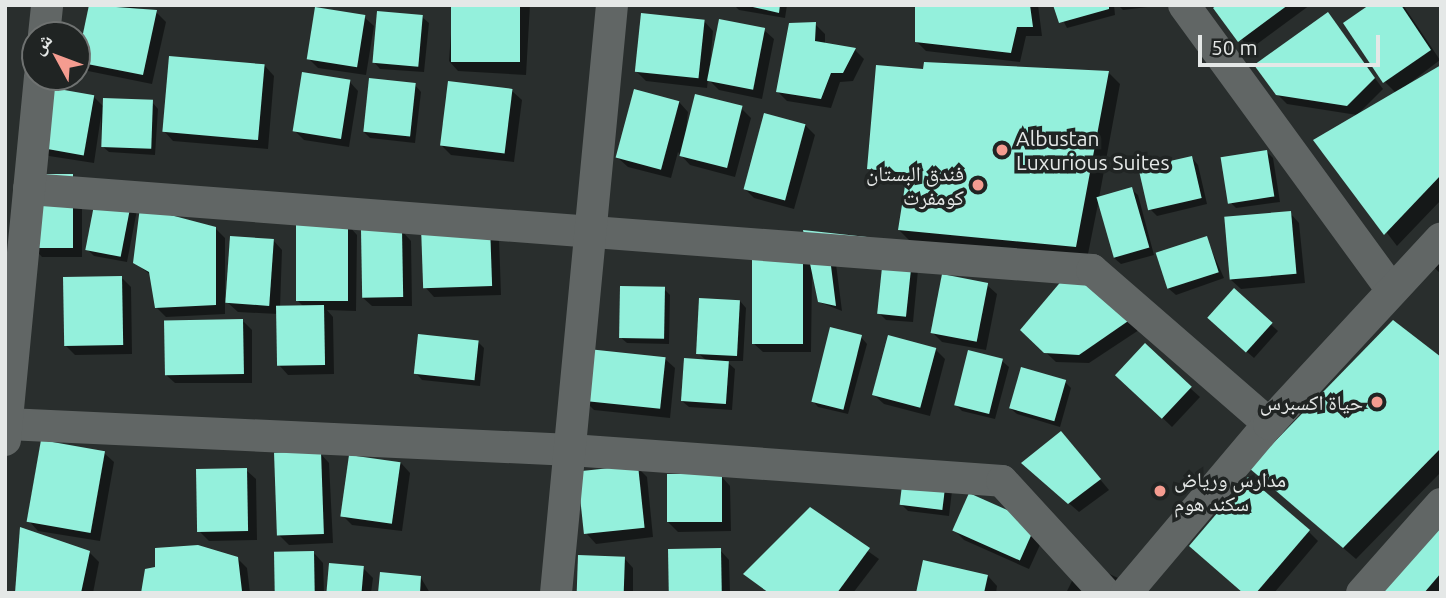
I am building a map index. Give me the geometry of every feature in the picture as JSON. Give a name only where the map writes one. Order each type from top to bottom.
[{"type":"street","points":[[556,593],[612,5]]},
{"type":"street","points":[[1184,5],[1391,289]]},
{"type":"street","points":[[39,91],[6,432],[571,450],[1002,481],[1105,593]]},
{"type":"street","points":[[29,189],[1092,270],[1269,425]]},
{"type":"street","points":[[1126,593],[1269,425],[1391,289],[1441,238]]},
{"type":"street","points":[[1362,593],[1441,504]]},
{"type":"building","points":[[89,5],[157,10],[143,75],[91,65],[91,21],[86,21]]},
{"type":"building","points":[[451,5],[520,5],[520,62],[451,62]]},
{"type":"building","points":[[744,5],[780,5],[779,13]]},
{"type":"building","points":[[915,5],[1030,5],[1033,27],[1017,27],[1011,53],[915,42]]},
{"type":"building","points":[[1053,5],[1109,5],[1109,9],[1059,23]]},
{"type":"building","points":[[1217,5],[1288,5],[1238,42],[1213,8]]},
{"type":"building","points":[[1369,5],[1401,5],[1431,50],[1383,83],[1343,23]]},
{"type":"building","points":[[315,7],[365,15],[357,67],[307,59]]},
{"type":"building","points":[[377,11],[423,15],[418,67],[372,63]]},
{"type":"building","points":[[1328,12],[1375,78],[1347,106],[1276,95],[1254,65]]},
{"type":"building","points":[[641,13],[705,20],[698,78],[635,72]]},
{"type":"building","points":[[719,19],[765,28],[753,90],[707,81]]},
{"type":"building","points":[[816,22],[815,41],[856,48],[843,73],[831,73],[821,99],[776,92],[789,23]]},
{"type":"building","points":[[169,56],[265,64],[258,140],[162,132]]},
{"type":"building","name":"Albustan Luxurious Suites","points":[[924,62],[1109,71],[1076,247],[898,230],[907,173],[867,169],[876,65],[923,69]]},
{"type":"building","points":[[1441,65],[1441,175],[1384,235],[1313,140]]},
{"type":"building","points":[[302,72],[350,80],[341,139],[293,131]]},
{"type":"building","points":[[369,78],[416,83],[410,137],[363,132]]},
{"type":"building","points":[[448,81],[513,89],[505,153],[440,146]]},
{"type":"building","points":[[634,89],[679,101],[661,170],[616,158]]},
{"type":"building","points":[[46,91],[70,91],[94,95],[84,155],[36,147]]},
{"type":"building","points":[[695,94],[743,106],[727,168],[680,156]]},
{"type":"building","points":[[103,98],[153,100],[151,149],[101,147]]},
{"type":"building","points":[[764,113],[806,124],[785,200],[744,189]]},
{"type":"building","points":[[1267,150],[1274,196],[1228,204],[1221,157]]},
{"type":"building","points":[[1192,156],[1202,198],[1148,210],[1138,168]]},
{"type":"building","points":[[31,174],[73,174],[73,248],[31,248]]},
{"type":"building","points":[[1132,187],[1149,248],[1114,258],[1096,197]]},
{"type":"building","points":[[96,195],[131,202],[121,257],[85,250]]},
{"type":"building","points":[[140,207],[216,227],[216,305],[155,308],[149,272],[133,263]]},
{"type":"building","points":[[1291,211],[1296,274],[1230,280],[1224,217]]},
{"type":"building","points":[[296,223],[348,223],[348,301],[296,301]]},
{"type":"building","points":[[490,225],[492,286],[423,288],[421,227]]},
{"type":"building","points":[[402,229],[403,297],[362,298],[361,230]]},
{"type":"building","points":[[803,230],[867,237],[865,260],[830,258],[836,306],[818,302]]},
{"type":"building","points":[[230,236],[274,239],[269,306],[225,303]]},
{"type":"building","points":[[1207,236],[1219,272],[1167,289],[1156,253]]},
{"type":"building","points":[[752,254],[803,254],[803,344],[752,344]]},
{"type":"building","points":[[883,258],[912,261],[906,317],[877,314]]},
{"type":"building","points":[[1074,266],[1134,317],[1079,355],[1044,353],[1020,330]]},
{"type":"building","points":[[942,274],[988,283],[977,342],[931,333]]},
{"type":"building","points":[[122,276],[123,345],[64,346],[63,277]]},
{"type":"building","points":[[620,286],[665,287],[664,339],[619,338]]},
{"type":"building","points":[[1234,288],[1273,323],[1246,353],[1207,318]]},
{"type":"building","points":[[699,298],[740,300],[737,356],[696,354]]},
{"type":"building","points":[[324,305],[325,365],[277,366],[276,306]]},
{"type":"building","points":[[243,319],[244,374],[165,375],[164,320]]},
{"type":"building","name":"حياة اكسبرس","points":[[1393,320],[1441,357],[1441,448],[1343,548],[1249,468]]},
{"type":"building","points":[[830,327],[862,335],[843,410],[811,402]]},
{"type":"building","points":[[418,334],[479,340],[474,380],[414,374]]},
{"type":"building","points":[[888,335],[936,348],[920,408],[872,395]]},
{"type":"building","points":[[1145,343],[1192,387],[1162,419],[1115,375]]},
{"type":"building","points":[[588,349],[666,357],[660,409],[583,401]]},
{"type":"building","points":[[968,350],[1003,359],[989,414],[954,405]]},
{"type":"building","points":[[684,358],[729,361],[726,404],[681,401]]},
{"type":"building","points":[[1021,367],[1066,380],[1054,421],[1009,408]]},
{"type":"building","points":[[1061,431],[1101,479],[1068,504],[1021,463]]},
{"type":"building","points":[[41,440],[105,451],[91,533],[27,522]]},
{"type":"building","points":[[321,451],[324,534],[277,536],[274,453]]},
{"type":"building","points":[[349,455],[400,462],[392,524],[340,516]]},
{"type":"building","points":[[905,461],[948,466],[942,510],[900,505]]},
{"type":"building","points":[[638,465],[645,528],[584,534],[577,471]]},
{"type":"building","points":[[247,468],[248,531],[197,532],[196,469]]},
{"type":"building","points":[[667,474],[722,474],[722,522],[667,522]]},
{"type":"building","points":[[1248,477],[1310,530],[1256,593],[1243,593],[1189,546]]},
{"type":"building","points":[[969,493],[1037,523],[1020,561],[952,530]]},
{"type":"building","points":[[810,507],[870,548],[837,593],[769,593],[743,574]]},
{"type":"building","points":[[1441,516],[1441,573],[1424,593],[1359,593]]},
{"type":"building","points":[[20,527],[90,551],[81,593],[15,593]]},
{"type":"building","points":[[198,545],[238,557],[242,591],[141,593],[145,569],[155,567],[155,548]]},
{"type":"building","points":[[721,548],[722,593],[669,593],[668,549]]},
{"type":"building","points":[[314,551],[315,593],[275,593],[274,552]]},
{"type":"building","points":[[578,555],[625,557],[624,593],[577,593]]},
{"type":"building","points":[[923,560],[988,575],[984,593],[916,593]]},
{"type":"building","points":[[329,563],[364,566],[362,593],[326,593]]},
{"type":"building","points":[[380,572],[421,576],[420,593],[378,593]]},
{"type":"place","name":"Albustan Luxurious Suites","points":[[1002,150]]},
{"type":"place","name":"فندق البستان كومفرت","points":[[978,185]]},
{"type":"place","name":"حياة اكسبرس","points":[[1377,402]]},
{"type":"place","name":"مدارس ورياض سكند هوم","points":[[1160,491]]}]
